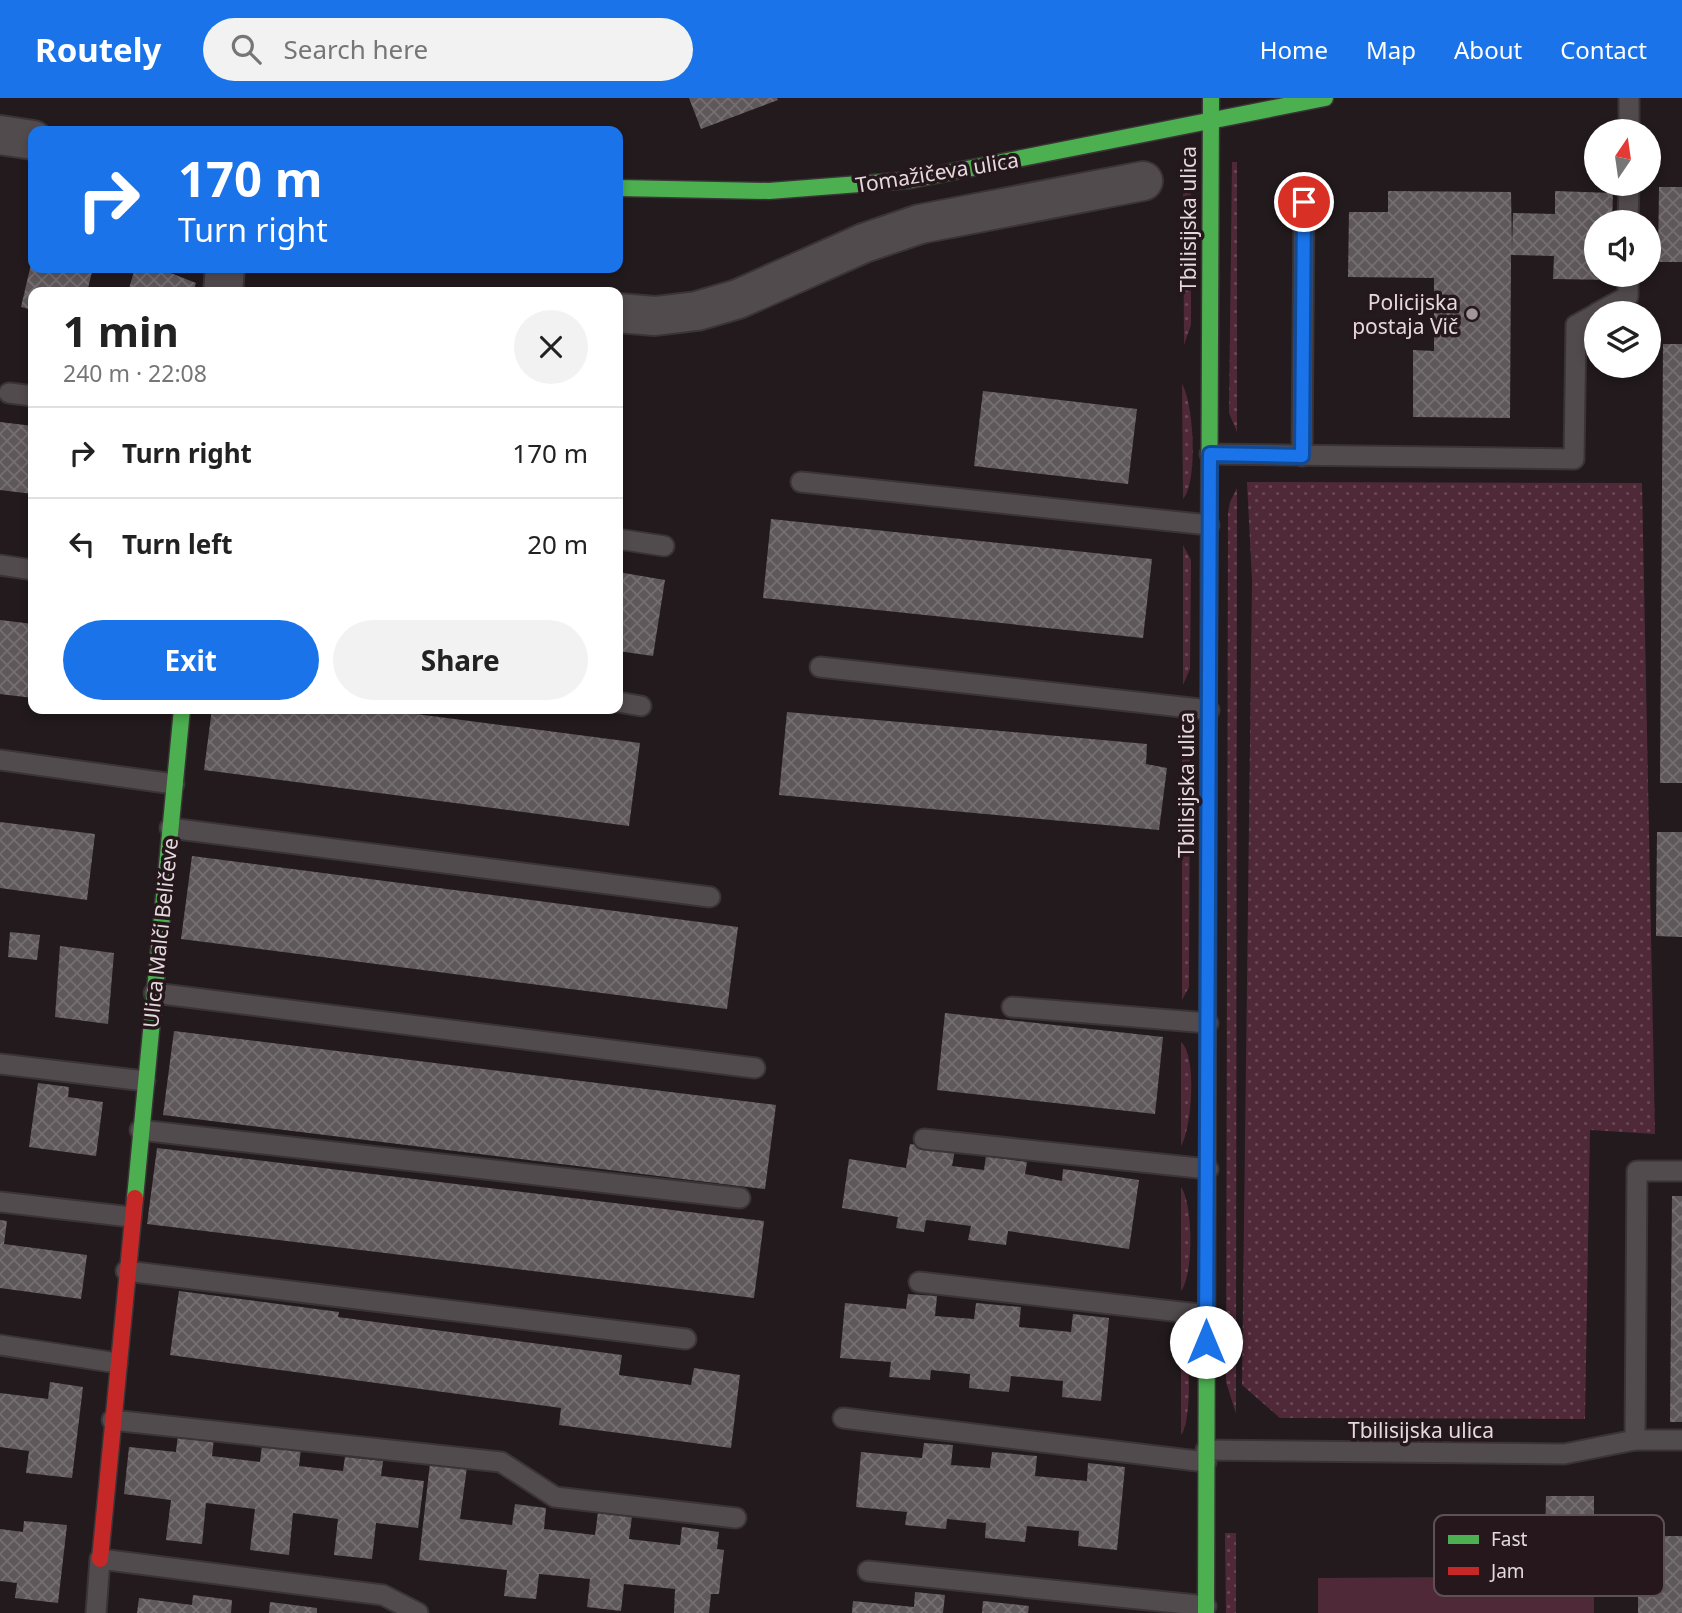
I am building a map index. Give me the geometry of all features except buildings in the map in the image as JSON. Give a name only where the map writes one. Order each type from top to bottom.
[{"type":"street","name":"Tbilisijska ulica","points":[[1206,1610],[1211,98]]},
{"type":"street","name":"Tbilisijska ulica","points":[[1211,121],[1325,98]]},
{"type":"street","name":"Tomažičeva ulica","points":[[623,188],[769,191],[911,180],[1211,121]]},
{"type":"street","points":[[0,135],[28,139]]},
{"type":"street","points":[[911,180],[919,224]]},
{"type":"street","points":[[623,313],[654,316],[698,312],[738,299],[864,243],[919,224],[1143,181]]},
{"type":"street","name":"Ulica Malči Beličeve","points":[[100,1559],[181,714]]},
{"type":"lane","points":[[1629,98],[1629,119]]},
{"type":"lane","points":[[1302,456],[1304,202]]},
{"type":"lane","points":[[1619,301],[1628,296],[1628,287]]},
{"type":"lane","points":[[1210,454],[1574,458],[1576,325],[1584,321]]},
{"type":"lane","points":[[9,393],[28,395]]},
{"type":"lane","points":[[802,482],[1209,525]]},
{"type":"lane","points":[[623,540],[664,546]]},
{"type":"lane","points":[[0,565],[28,569]]},
{"type":"lane","points":[[820,667],[1209,710]]},
{"type":"lane","points":[[623,703],[641,706]]},
{"type":"lane","points":[[0,760],[174,784]]},
{"type":"lane","points":[[170,828],[710,897]]},
{"type":"lane","points":[[154,993],[755,1068]]},
{"type":"lane","points":[[1012,1007],[1208,1023]]},
{"type":"lane","points":[[0,1064],[145,1081]]},
{"type":"lane","points":[[140,1130],[740,1198]]},
{"type":"lane","points":[[925,1139],[1208,1169]]},
{"type":"lane","points":[[1635,1440],[1637,1171],[1682,1171]]},
{"type":"lane","points":[[0,1202],[131,1217]]},
{"type":"lane","points":[[126,1271],[686,1339]]},
{"type":"lane","points":[[919,1282],[1206,1315]]},
{"type":"lane","points":[[0,1345],[117,1363]]},
{"type":"lane","points":[[844,1418],[1206,1456]]},
{"type":"lane","points":[[112,1420],[500,1462],[555,1497],[736,1518]]},
{"type":"lane","name":"Tbilisijska ulica","points":[[1206,1456],[1564,1454],[1635,1440],[1682,1440]]},
{"type":"lane","points":[[100,1559],[383,1595],[418,1613]]},
{"type":"lane","name":"Ulica Malči Beličeve","points":[[96,1613],[100,1559]]},
{"type":"lane","points":[[868,1571],[1206,1610]]},
{"type":"shaded area","points":[[1232,162],[1237,162],[1237,432],[1229,413]]},
{"type":"shaded area","points":[[1183,170],[1188,170],[1191,181],[1191,325],[1184,345]]},
{"type":"shaded area","points":[[1182,384],[1189,408],[1193,443],[1191,477],[1183,499]]},
{"type":"shaded area","points":[[1247,482],[1642,483],[1655,1134],[1590,1130],[1585,1419],[1280,1418],[1242,1385],[1252,580]]},
{"type":"shaded area","points":[[1237,488],[1236,1414],[1226,1382],[1228,513]]},
{"type":"shaded area","points":[[1183,545],[1191,560],[1190,669],[1183,685]]},
{"type":"shaded area","points":[[1182,728],[1190,748],[1189,987],[1182,1000]]},
{"type":"shaded area","points":[[1181,1042],[1189,1061],[1191,1092],[1188,1124],[1181,1146]]},
{"type":"shaded area","points":[[1181,1187],[1190,1223],[1190,1255],[1181,1291]]},
{"type":"shaded area","points":[[1181,1334],[1187,1354],[1189,1385],[1187,1415],[1181,1435]]},
{"type":"shaded area","points":[[1225,1533],[1236,1533],[1236,1613],[1226,1613]]},
{"type":"shaded area","points":[[1434,1577],[1434,1596],[1594,1596],[1594,1613],[1318,1613],[1318,1578]]},
{"type":"traffic: fast","points":[[1209,579],[1211,98]]},
{"type":"traffic: fast","points":[[623,188],[769,191],[911,180],[1325,98]]},
{"type":"traffic: fast","points":[[135,1198],[182,714]]},
{"type":"traffic: fast","points":[[1206,1613],[1208,913]]},
{"type":"traffic: jam","points":[[1208,913],[1209,579]]},
{"type":"traffic: jam","points":[[100,1559],[135,1198]]},
{"type":"place","name":"Policijska postaja Vič","points":[[1472,314]]},
{"type":"route","points":[[1206,1342],[1210,454],[1302,456],[1304,202]]}]
